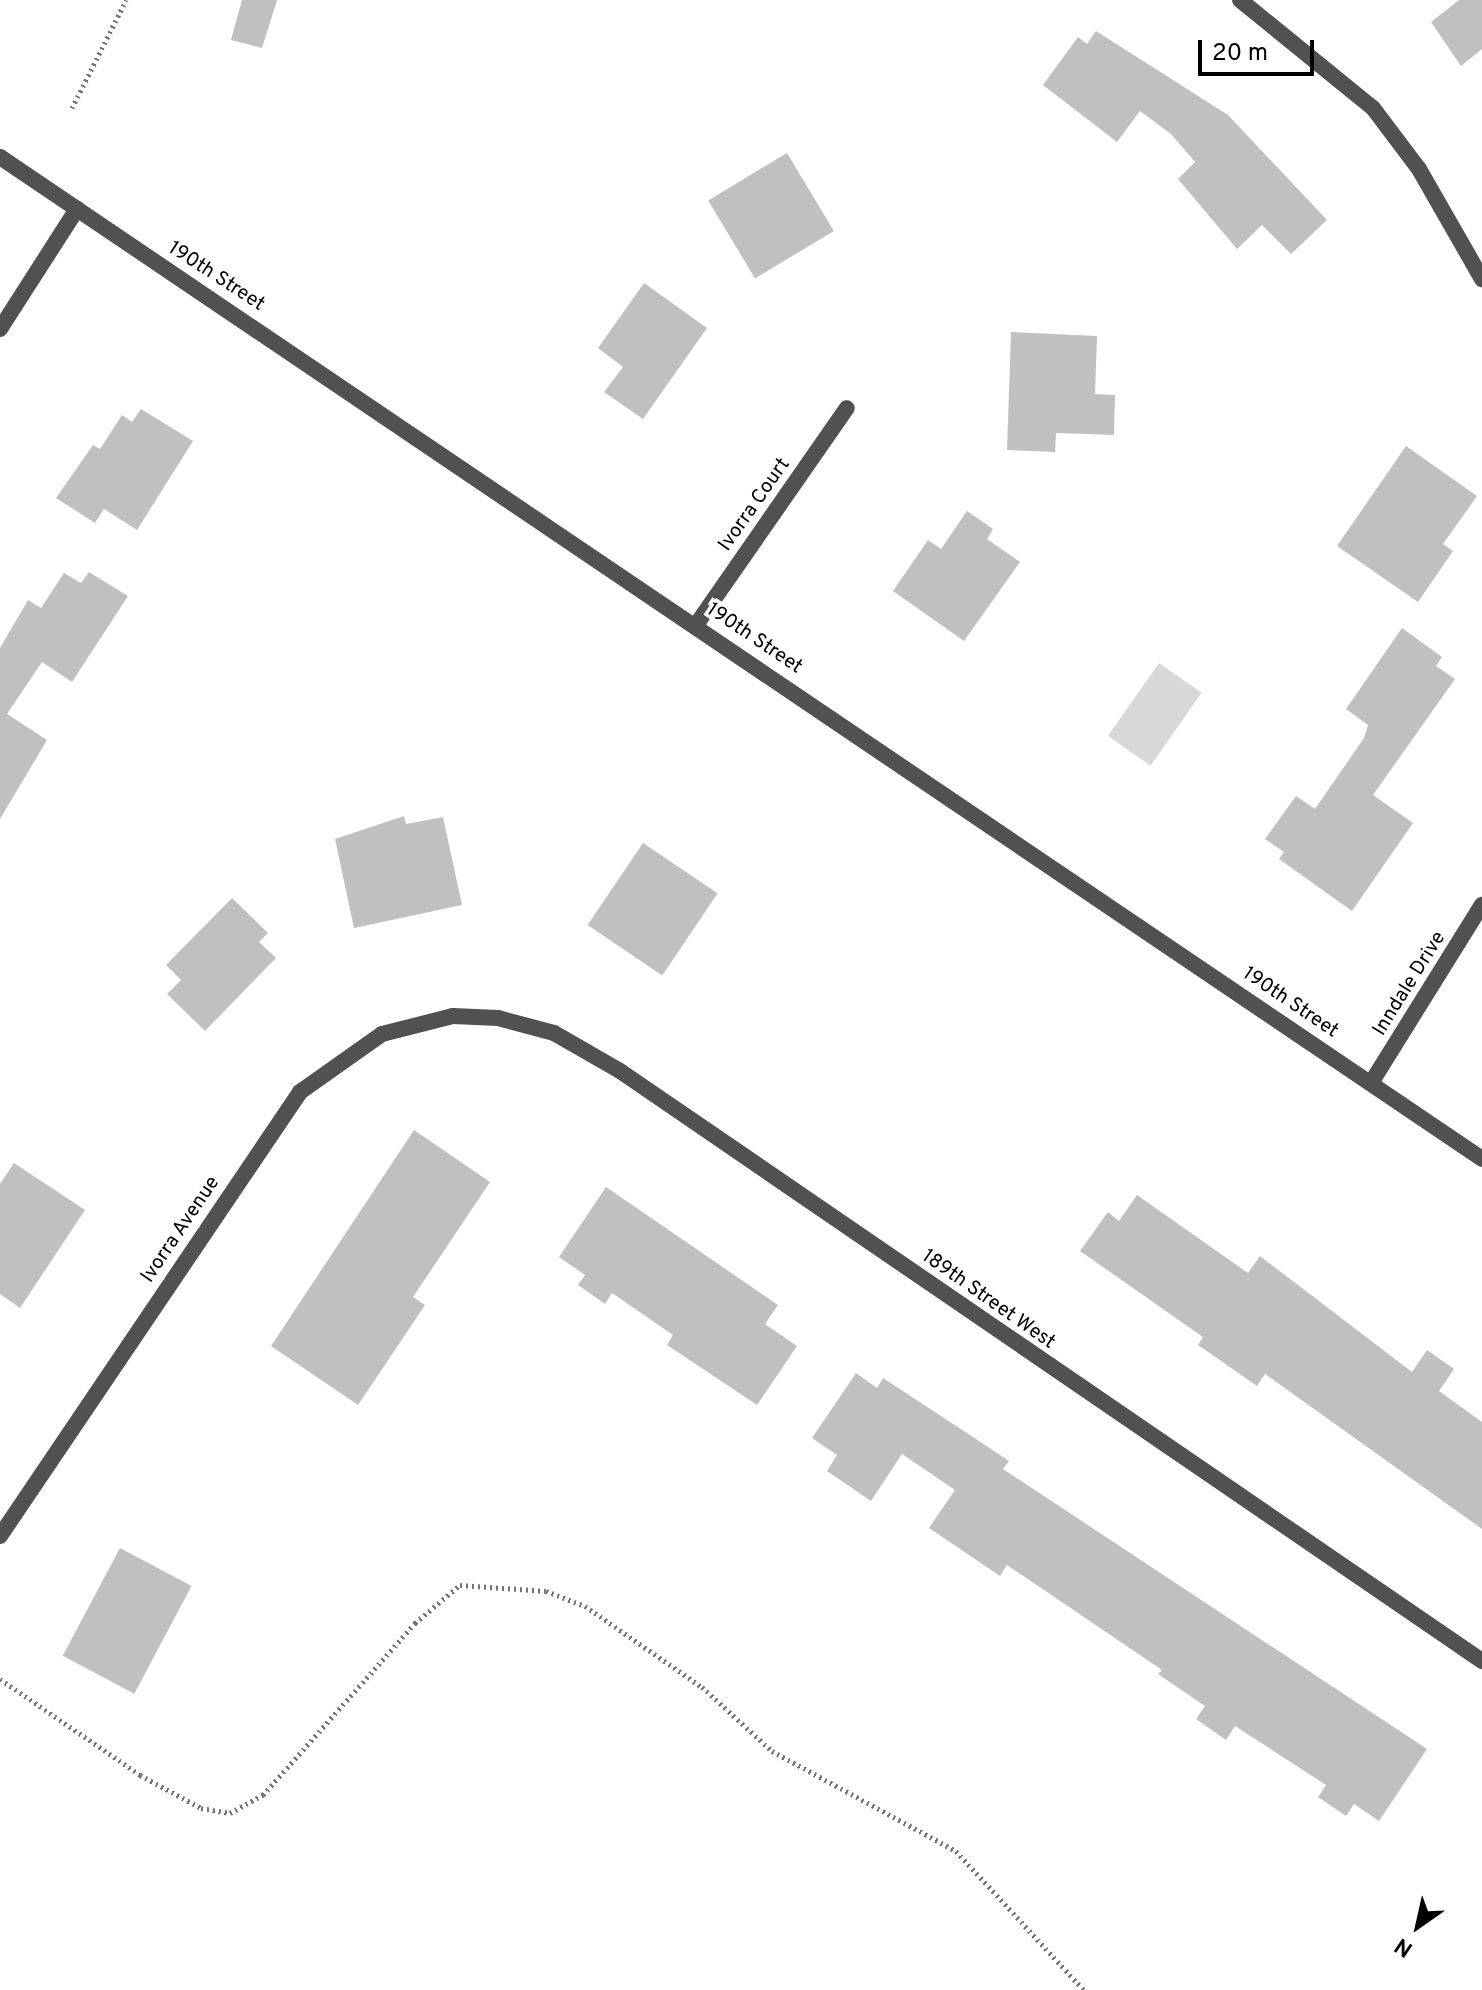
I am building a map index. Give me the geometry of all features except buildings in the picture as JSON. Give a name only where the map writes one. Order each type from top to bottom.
[{"type":"street","points":[[1240,0],[1373,108],[1419,169],[1482,279]]},
{"type":"street","name":"190th Street","points":[[0,157],[1482,1159]]},
{"type":"street","points":[[0,329],[77,209]]},
{"type":"street","name":"Ivorra Court","points":[[696,625],[847,408]]},
{"type":"street","name":"Inndale Drive","points":[[1371,1083],[1482,905]]},
{"type":"street","name":"Ivorra Avenue","points":[[0,1536],[300,1092],[382,1034],[453,1016]]},
{"type":"street","name":"189th Street West","points":[[453,1016],[527,1025],[608,1064],[1482,1661]]},
{"type":"path","points":[[72,108],[126,0]]},
{"type":"path","points":[[0,1679],[140,1775],[201,1808],[230,1813],[263,1795],[415,1623],[460,1585],[546,1591],[585,1606],[702,1687],[772,1751],[956,1851],[1084,1990]]},
{"type":"shaded area","points":[[1159,663],[1202,693],[1151,766],[1108,736]]}]
